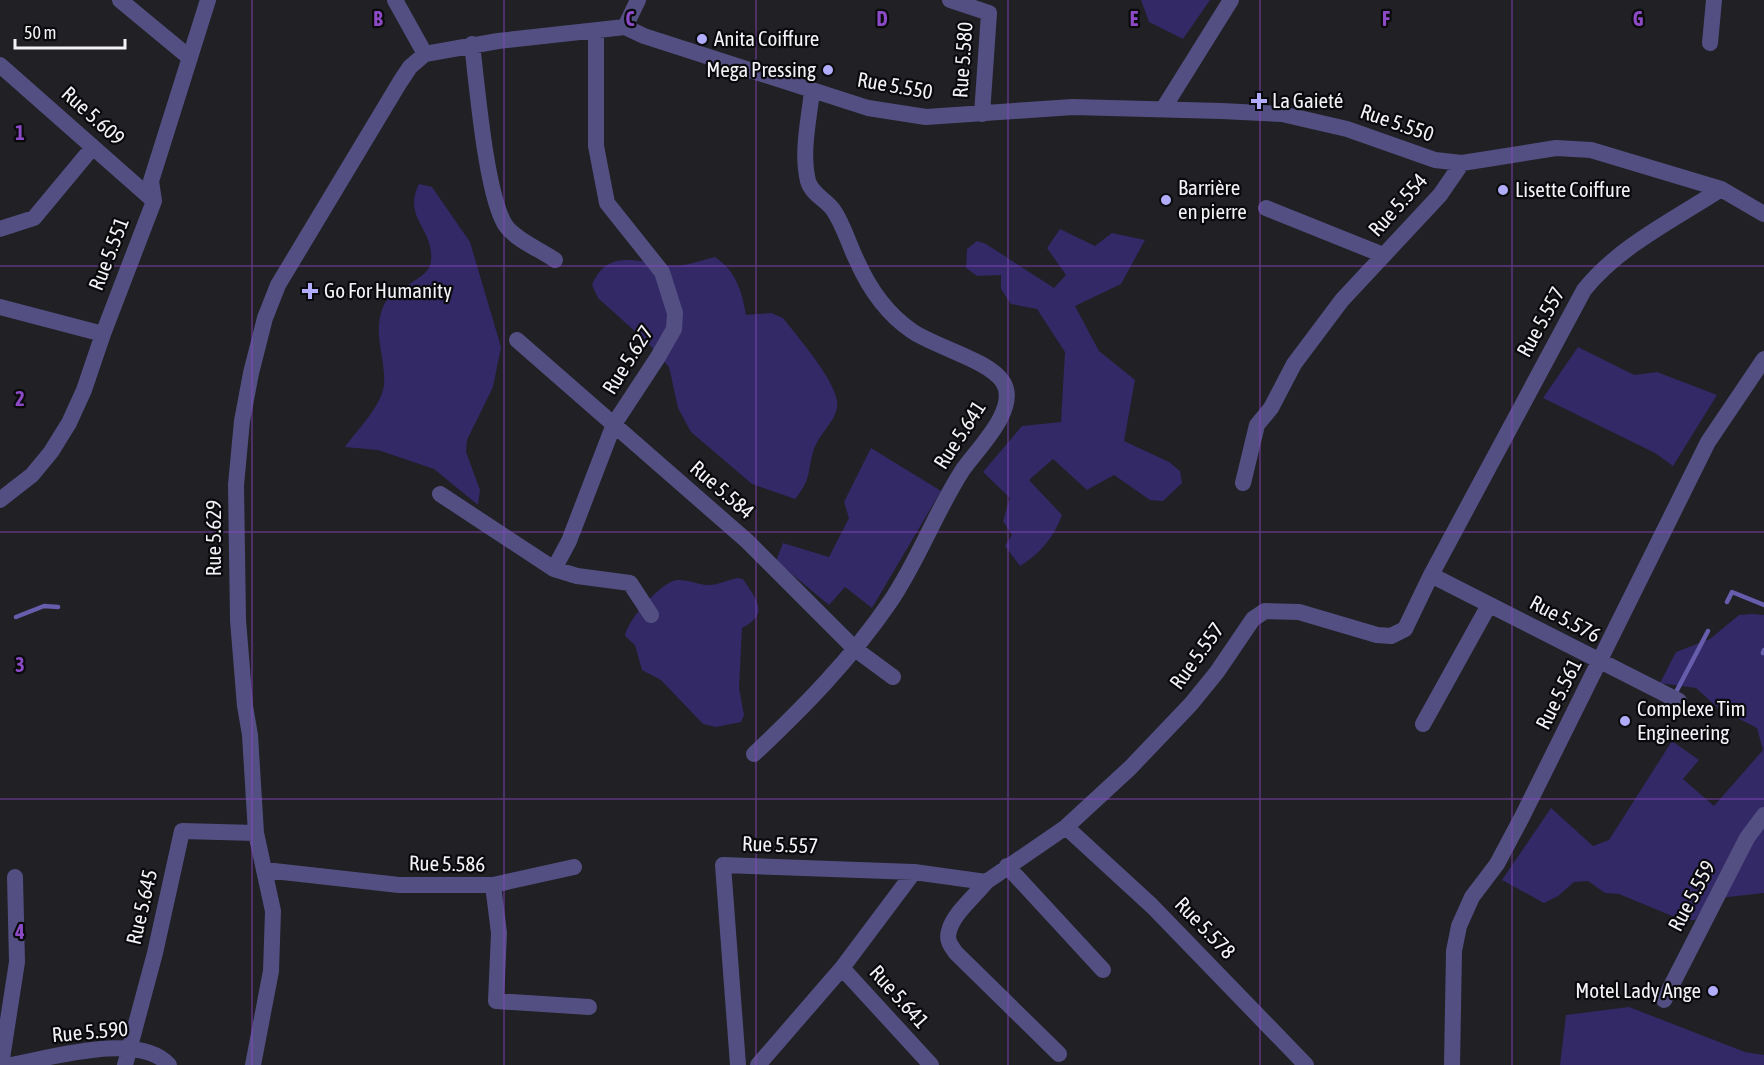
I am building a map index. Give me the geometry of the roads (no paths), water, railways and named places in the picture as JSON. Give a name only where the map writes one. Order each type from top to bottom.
[{"type":"street","points":[[120,0],[190,57]]},
{"type":"street","name":"Rue 5.551","points":[[0,500],[32,475],[63,432],[84,390],[154,201],[151,181],[208,0]]},
{"type":"street","points":[[395,0],[424,54],[472,44],[625,27],[638,0]]},
{"type":"street","name":"Rue 5.580","points":[[950,0],[989,7],[982,114]]},
{"type":"street","points":[[1163,109],[1231,0]]},
{"type":"street","points":[[1710,43],[1714,0]]},
{"type":"street","name":"Rue 5.550","points":[[625,27],[644,36],[868,108],[926,117],[1073,107],[1282,114],[1347,129],[1435,160],[1462,163]]},
{"type":"street","name":"Rue 5.627","points":[[554,569],[569,541],[614,424],[674,329],[675,313],[662,272],[615,217],[607,203],[596,146],[596,32]]},
{"type":"street","points":[[472,44],[489,166],[500,213],[507,228],[555,261]]},
{"type":"street","name":"Rue 5.629","points":[[253,1065],[274,944],[273,911],[256,833],[250,735],[245,706],[238,620],[236,485],[242,421],[265,318],[290,263],[362,149],[400,82],[410,67],[424,54]]},
{"type":"street","name":"Rue 5.609","points":[[0,65],[154,201]]},
{"type":"street","name":"Rue 5.641","points":[[754,754],[812,700],[891,602],[963,469],[1005,408],[1004,382],[995,374],[938,347],[911,331],[881,302],[857,261],[834,212],[809,185],[805,158],[812,91]]},
{"type":"street","points":[[0,229],[34,218],[93,147]]},
{"type":"street","points":[[1462,163],[1556,148],[1591,150],[1721,189],[1764,214]]},
{"type":"street","name":"Rue 5.554","points":[[1243,483],[1257,425],[1271,408],[1294,364],[1342,300],[1440,195],[1462,163]]},
{"type":"street","name":"Rue 5.557","points":[[738,1065],[723,865],[914,872],[986,882],[1066,827],[1130,768],[1191,704],[1217,672],[1253,619],[1264,611],[1299,612],[1377,635],[1391,636],[1408,625],[1431,575],[1584,290],[1597,273],[1619,255],[1721,189]]},
{"type":"street","points":[[1266,208],[1383,255]]},
{"type":"street","points":[[0,307],[103,334]]},
{"type":"street","name":"Rue 5.584","points":[[517,340],[747,541],[855,649],[893,677]]},
{"type":"street","name":"Rue 5.561","points":[[1452,1065],[1454,951],[1458,926],[1472,897],[1497,864],[1600,663],[1708,442],[1764,359]]},
{"type":"street","points":[[440,494],[554,569],[577,576],[630,583],[651,615]]},
{"type":"street","name":"Rue 5.576","points":[[1431,575],[1600,663],[1679,701]]},
{"type":"street","points":[[1423,724],[1490,605]]},
{"type":"street","name":"Rue 5.559","points":[[1664,1000],[1747,838],[1764,815]]},
{"type":"street","name":"Rue 5.578","points":[[1066,827],[1152,906],[1306,1065]]},
{"type":"street","name":"Rue 5.645","points":[[125,1065],[155,953],[182,831],[256,833]]},
{"type":"street","points":[[1007,866],[1103,970]]},
{"type":"street","points":[[494,885],[574,867]]},
{"type":"street","name":"Rue 5.586","points":[[264,870],[399,885],[494,885],[499,933],[496,1001],[590,1007]]},
{"type":"street","name":"Rue 5.641","points":[[914,872],[842,968],[931,1065]]},
{"type":"street","points":[[1,1065],[16,962],[15,877]]},
{"type":"street","points":[[986,882],[953,923],[948,932],[949,942],[956,953],[1059,1054]]},
{"type":"street","points":[[758,1065],[842,968]]},
{"type":"street","name":"Rue 5.590","points":[[11,1065],[92,1050],[129,1048],[163,1058],[169,1065]]},
{"type":"waterway","points":[[1727,602],[1732,592],[1764,605]]},
{"type":"waterway","points":[[16,617],[44,606],[58,607]]},
{"type":"waterway","points":[[1675,694],[1708,631]]},
{"type":"place","name":"Anita Coiffure","points":[[702,39]]},
{"type":"place","name":"Mega Pressing","points":[[828,70]]},
{"type":"place","name":"La Gaieté","points":[[1259,101]]},
{"type":"place","name":"Lisette Coiffure","points":[[1503,190]]},
{"type":"place","name":"Barrière en pierre","points":[[1166,200]]},
{"type":"place","name":"Go For Humanity","points":[[310,291]]},
{"type":"place","name":"Complexe Tim Engineering","points":[[1625,721]]},
{"type":"place","name":"Motel Lady Ange","points":[[1713,991]]}]
